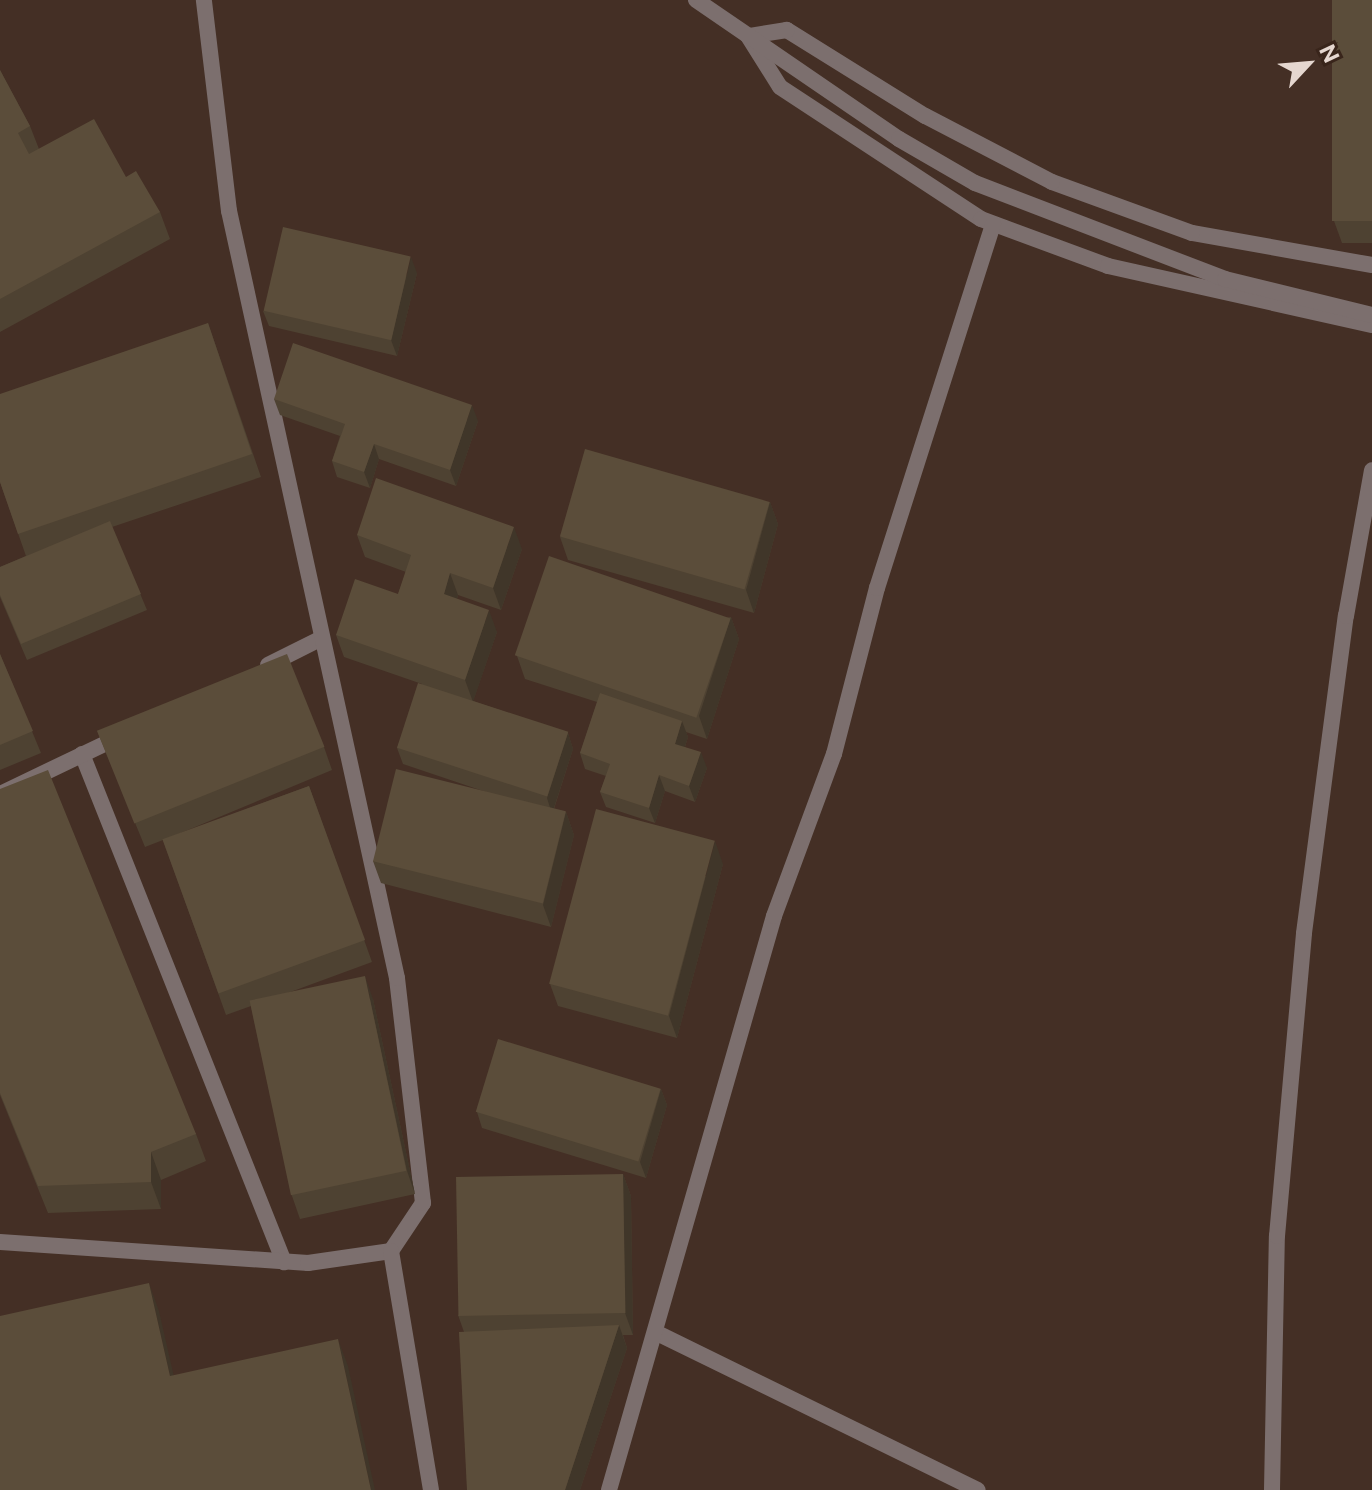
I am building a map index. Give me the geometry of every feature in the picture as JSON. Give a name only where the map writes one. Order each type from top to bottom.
[{"type":"street","points":[[204,0],[229,211],[397,978],[423,1203],[391,1251],[431,1490]]},
{"type":"street","points":[[696,0],[899,139],[975,183],[1225,279],[1372,315]]},
{"type":"street","points":[[748,36],[787,30],[925,116],[1052,182],[1192,233],[1372,265]]},
{"type":"street","points":[[748,36],[780,87],[841,132],[993,224],[1108,266],[1372,325]]},
{"type":"street","points":[[609,1490],[657,1333],[774,916],[834,754],[877,588],[993,224]]},
{"type":"street","points":[[1272,1490],[1277,1236],[1304,933],[1346,616],[1372,470]]},
{"type":"street","points":[[252,672],[322,638]]},
{"type":"street","points":[[0,794],[139,727]]},
{"type":"street","points":[[82,754],[284,1262]]},
{"type":"street","points":[[0,1242],[308,1263],[391,1251]]},
{"type":"street","points":[[657,1333],[978,1490]]},
{"type":"building","points":[[1332,0],[1372,0],[1372,221],[1332,221]]},
{"type":"building","points":[[0,70],[30,126],[18,133],[29,154],[94,119],[126,177],[136,171],[160,212],[0,299]]},
{"type":"building","points":[[283,227],[411,256],[391,340],[264,311]]},
{"type":"building","points":[[208,323],[252,454],[18,534],[0,482],[0,394]]},
{"type":"building","points":[[293,343],[472,405],[450,470],[374,444],[364,472],[332,461],[345,424],[274,399]]},
{"type":"building","points":[[585,449],[770,502],[744,589],[560,536]]},
{"type":"building","points":[[376,478],[514,527],[493,588],[450,573],[444,594],[489,610],[465,680],[336,635],[355,579],[398,594],[411,555],[357,535]]},
{"type":"building","points":[[110,521],[141,594],[21,644],[0,595],[0,567]]},
{"type":"building","points":[[549,556],[731,619],[696,718],[515,655]]},
{"type":"building","points":[[0,654],[33,731],[0,745]]},
{"type":"building","points":[[287,654],[324,747],[134,824],[97,731]]},
{"type":"building","points":[[418,683],[568,732],[547,796],[397,748]]},
{"type":"building","points":[[600,693],[682,721],[675,744],[701,752],[689,786],[659,775],[649,808],[600,792],[610,764],[580,753]]},
{"type":"building","points":[[396,769],[566,811],[543,904],[373,861]]},
{"type":"building","points":[[48,770],[196,1134],[151,1152],[151,1182],[38,1186],[0,1093],[0,789]]},
{"type":"building","points":[[309,786],[365,940],[218,993],[162,839]]},
{"type":"building","points":[[596,809],[715,841],[668,1016],[549,984]]},
{"type":"building","points":[[365,976],[406,1171],[291,1195],[250,1001]]},
{"type":"building","points":[[498,1039],[661,1089],[638,1161],[476,1112]]},
{"type":"building","points":[[623,1174],[625,1313],[458,1316],[456,1177]]},
{"type":"building","points":[[149,1283],[170,1376],[338,1339],[371,1490],[0,1490],[0,1316]]},
{"type":"building","points":[[619,1325],[565,1490],[467,1490],[459,1332]]}]
